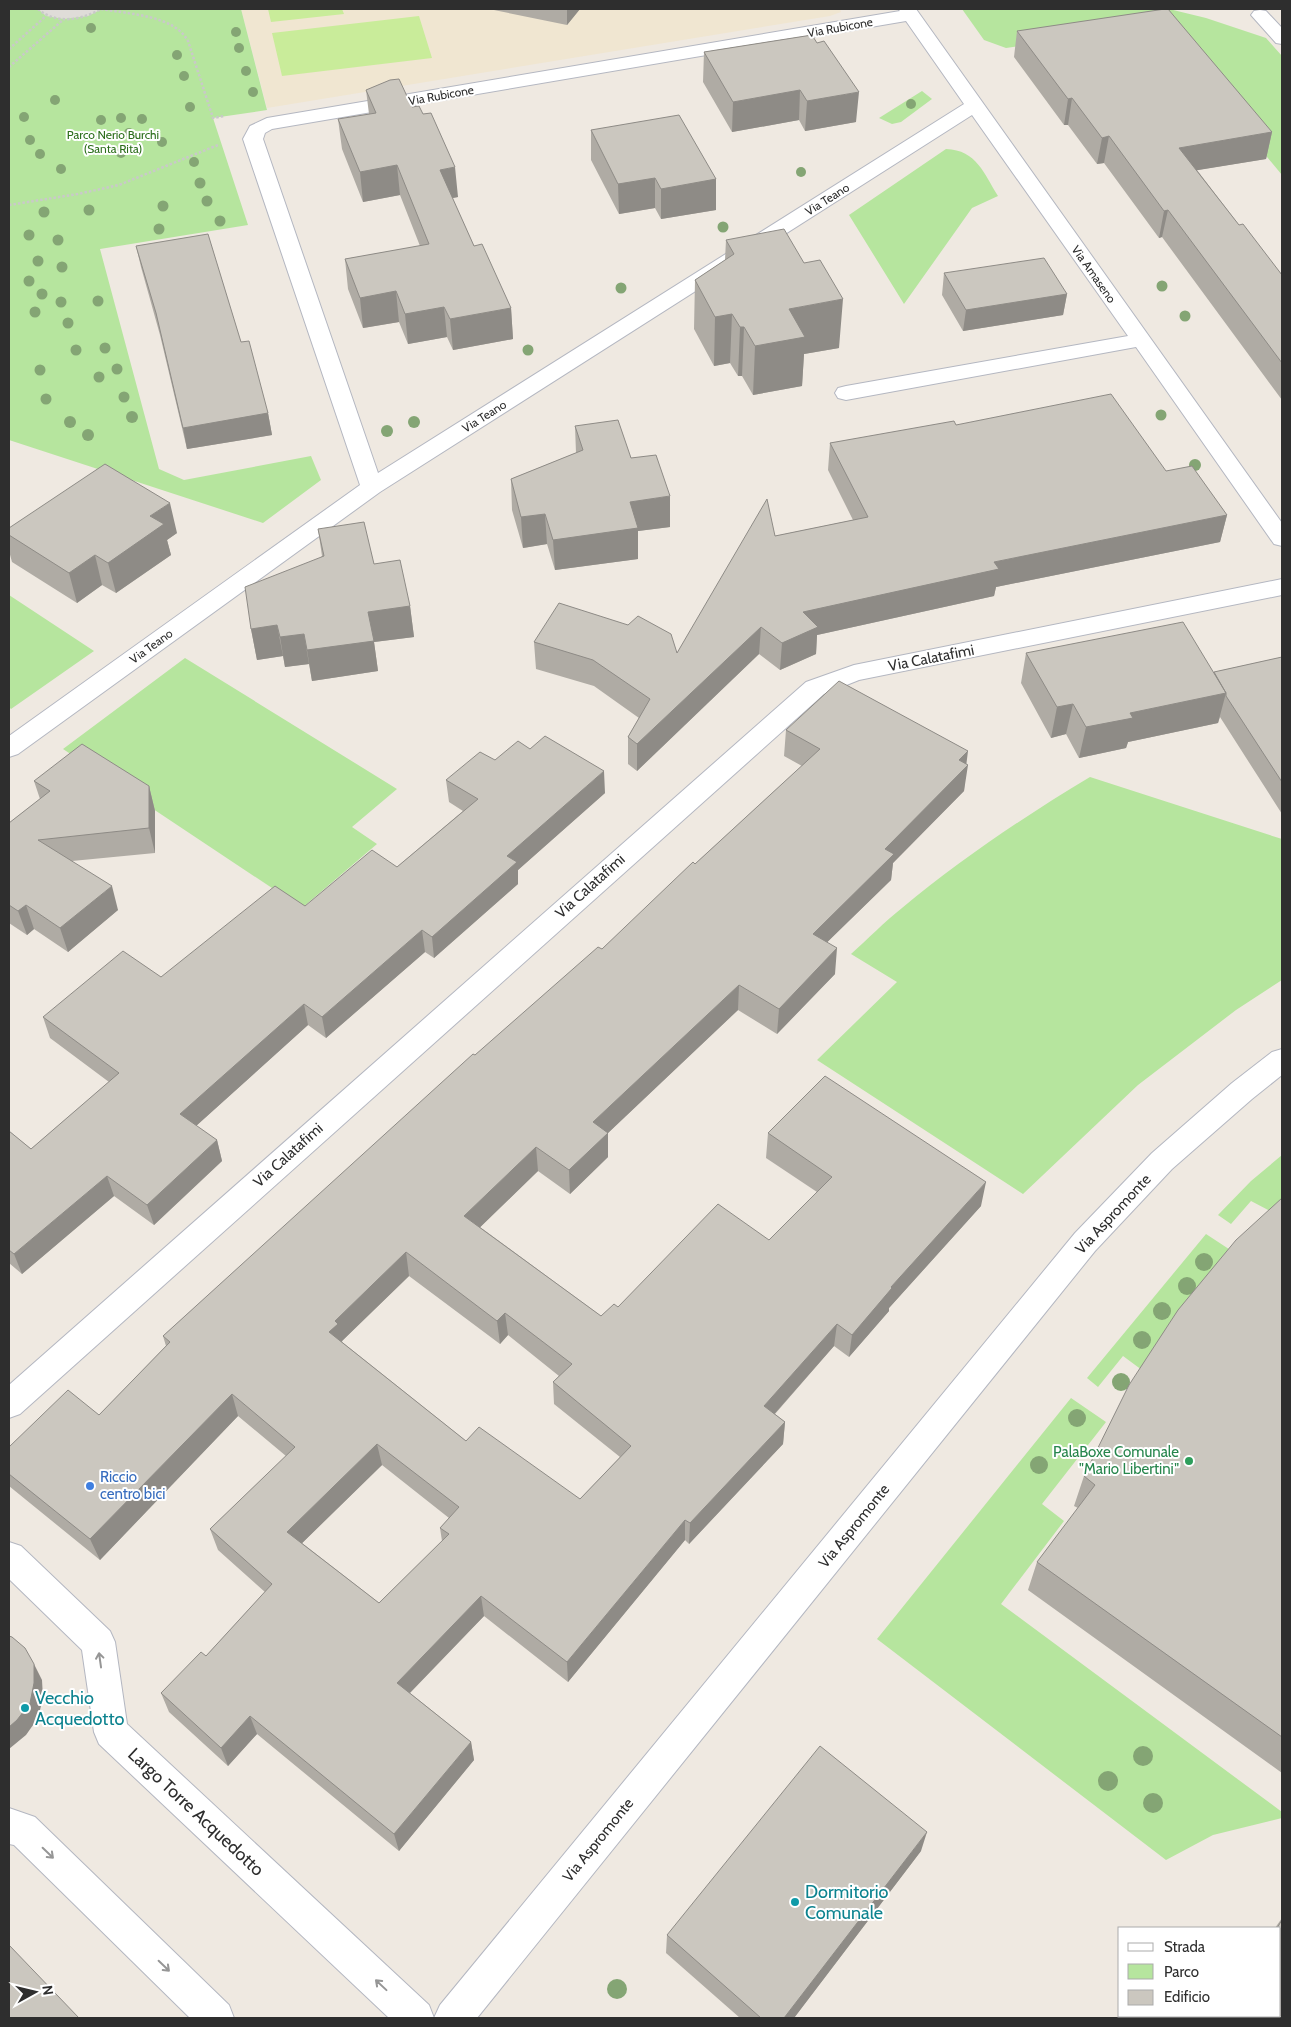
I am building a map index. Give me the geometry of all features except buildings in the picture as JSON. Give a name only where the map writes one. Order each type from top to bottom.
[{"type":"street","name":"Via Amaseno","points":[[909,12],[1282,539]]},
{"type":"street","name":"Via Rubicone","points":[[372,487],[253,139],[257,130],[267,124],[909,12]]},
{"type":"street","points":[[1260,15],[1282,39]]},
{"type":"street","name":"Via Teano","points":[[9,748],[372,487],[975,105]]},
{"type":"street","points":[[846,393],[1141,340]]},
{"type":"street","name":"Via Calatafimi","points":[[9,1404],[814,688],[854,673],[1282,587]]},
{"type":"street","name":"Via Aspromonte","points":[[453,2018],[1085,1242],[1162,1161],[1242,1091],[1282,1060]]},
{"type":"street","name":"Largo Torre Acquedotto","points":[[9,1556],[98,1642],[110,1732],[416,2018]]},
{"type":"street","points":[[9,1826],[24,1829],[216,2018]]},
{"type":"path","points":[[38,9],[46,16],[64,19],[81,18],[102,9],[164,21],[183,32],[213,118]]},
{"type":"path","points":[[9,49],[46,16]]},
{"type":"path","points":[[9,67],[64,19]]},
{"type":"path","points":[[9,205],[118,185],[150,173],[196,151],[222,144]]},
{"type":"shaded area","points":[[38,9],[102,9],[88,16],[64,19],[46,16]]},
{"type":"shaded area","points":[[241,9],[840,9],[841,12],[830,16],[267,108]]},
{"type":"green space","name":"Parco Nerio Burchi (Santa Rita)","points":[[9,9],[241,9],[267,110],[213,118],[248,225],[100,249],[159,469],[184,480],[311,456],[321,480],[263,523],[9,440]]},
{"type":"green space","points":[[268,9],[342,9],[344,14],[271,22]]},
{"type":"green space","points":[[962,9],[1169,9],[1206,18],[1266,38],[1282,56],[1282,175],[1158,25],[1006,48],[984,40]]},
{"type":"green space","points":[[419,16],[432,58],[282,76],[272,33]]},
{"type":"green space","points":[[922,91],[932,99],[901,122],[892,124],[879,118]]},
{"type":"green space","points":[[946,149],[957,150],[972,159],[984,172],[998,196],[972,208],[904,304],[849,215]]},
{"type":"green space","points":[[9,595],[94,651],[11,709],[9,707]]},
{"type":"green space","points":[[185,658],[397,789],[352,827],[377,844],[302,908],[63,749]]},
{"type":"green space","points":[[1090,777],[1282,839],[1282,980],[1236,1010],[1138,1085],[1023,1194],[817,1060],[897,982],[851,954],[895,913],[947,872],[1042,807]]},
{"type":"green space","points":[[1282,1155],[1282,1200],[1272,1212],[1251,1201],[1231,1224],[1218,1215],[1251,1181]]},
{"type":"green space","points":[[1206,1234],[1241,1257],[1146,1373],[1123,1356],[1098,1387],[1087,1378]]},
{"type":"green space","points":[[1071,1398],[1106,1422],[1042,1504],[1064,1521],[1001,1604],[1282,1812],[1282,1818],[1213,1835],[1166,1860],[877,1639]]},
{"type":"place","name":"PalaBoxe Comunale \"Mario Libertini\"","points":[[1189,1461]]},
{"type":"place","name":"Riccio centro bici","points":[[90,1486]]},
{"type":"place","name":"Vecchio Acquedotto","points":[[25,1708]]},
{"type":"place","name":"Dormitorio Comunale","points":[[795,1902]]}]
